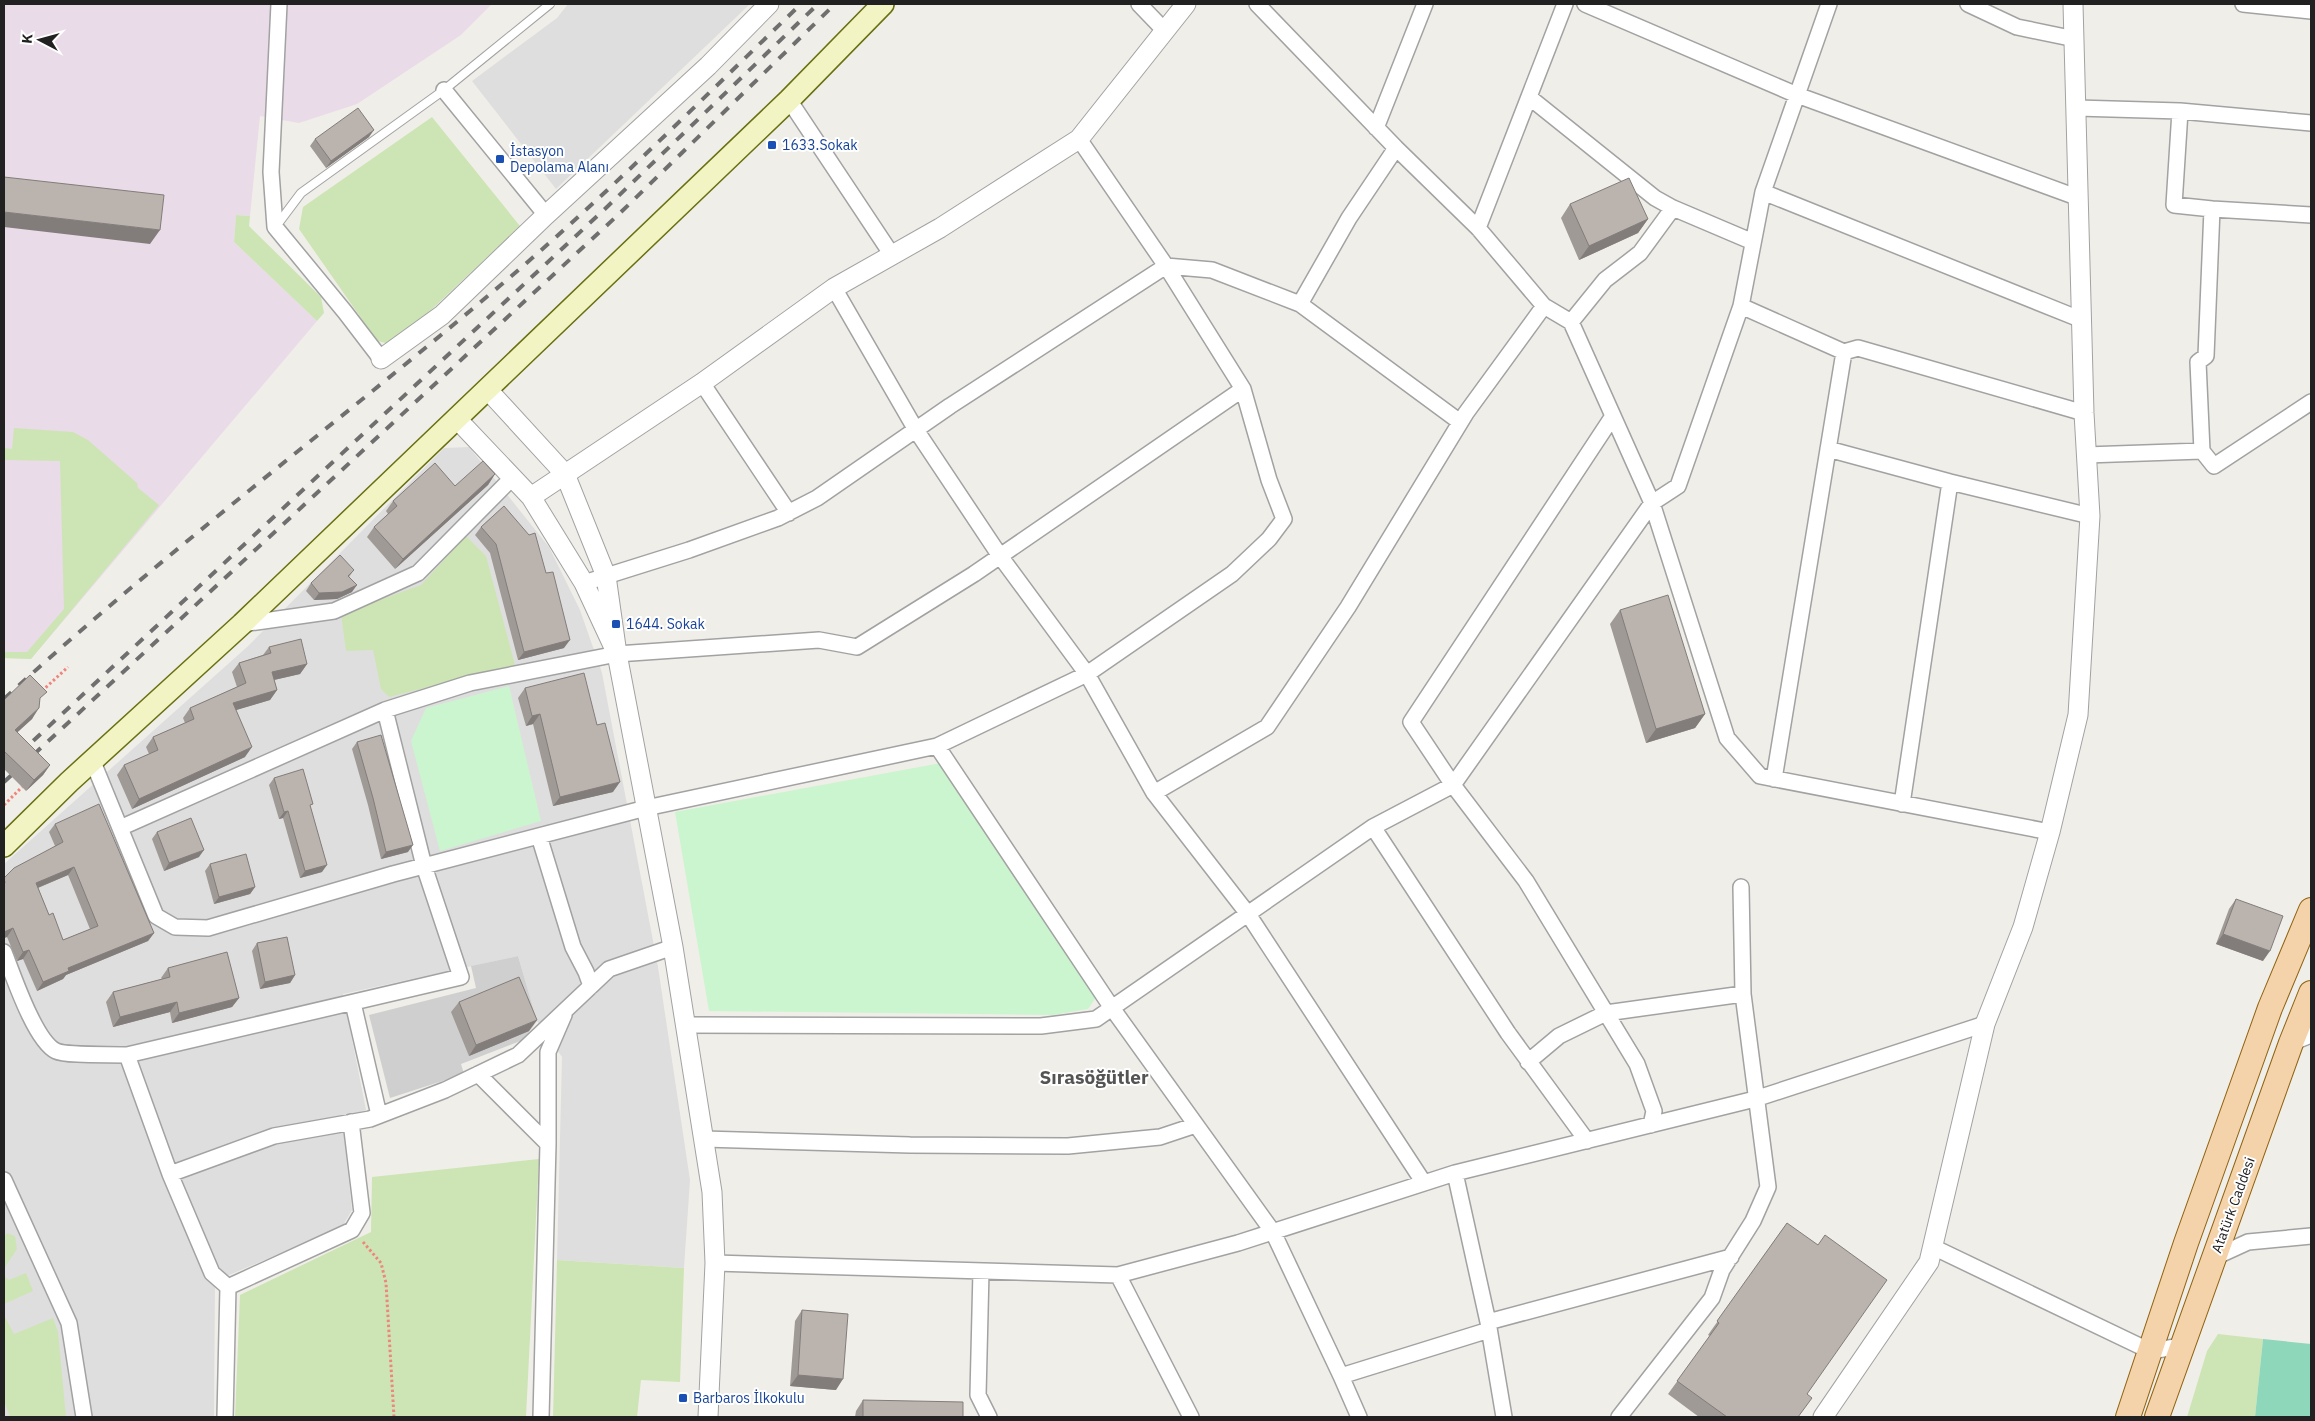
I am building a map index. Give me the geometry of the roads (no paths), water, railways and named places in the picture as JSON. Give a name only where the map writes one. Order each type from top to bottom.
[{"type":"main road","points":[[4,846],[69,782],[242,624],[789,100],[883,4]]},
{"type":"main road","points":[[2128,1417],[2270,1008],[2311,910]]},
{"type":"main road","name":"Atatürk Caddesi","points":[[2156,1417],[2214,1258],[2301,1039],[2311,993]]},
{"type":"street","points":[[279,4],[271,172],[275,227],[346,312],[381,359],[442,315],[708,66],[769,4]]},
{"type":"street","points":[[1139,4],[1165,31]]},
{"type":"street","points":[[531,497],[702,382],[834,288],[940,228],[1079,139],[1186,4]]},
{"type":"street","points":[[1257,4],[1376,128],[1478,228],[1544,306],[1571,322],[1652,504],[1727,738],[1760,776],[2050,832]]},
{"type":"street","points":[[1376,128],[1425,4]]},
{"type":"street","points":[[1478,228],[1565,4]]},
{"type":"street","points":[[1585,4],[1797,95],[2079,198]]},
{"type":"street","points":[[685,1025],[1041,1026],[1096,1019],[1374,827],[1453,785],[1652,504],[1678,486],[1741,306],[1763,192],[1829,4]]},
{"type":"street","points":[[1968,4],[2017,27],[2075,39]]},
{"type":"street","points":[[1823,1417],[1929,1262],[1986,1024],[2023,927],[2050,832],[2078,715],[2090,516],[2084,413],[2073,4]]},
{"type":"street","points":[[2248,4],[2311,12]]},
{"type":"street","points":[[444,90],[546,216]]},
{"type":"street","points":[[1529,97],[1655,198],[1673,208],[1754,242]]},
{"type":"street","points":[[789,100],[892,255]]},
{"type":"street","points":[[2077,108],[2180,111],[2311,123]]},
{"type":"street","points":[[2180,111],[2174,205],[2311,215]]},
{"type":"street","points":[[93,762],[156,916],[176,926],[208,928],[424,866],[646,808],[937,746],[1087,674],[1232,574],[1269,539],[1284,519],[1269,480],[1243,389],[1166,266],[1079,139]]},
{"type":"street","points":[[1300,304],[1349,218],[1396,148]]},
{"type":"street","points":[[1763,192],[2082,320]]},
{"type":"street","points":[[1571,322],[1605,280],[1640,253],[1673,208]]},
{"type":"street","points":[[2212,209],[2206,356],[2198,362],[2202,451],[2214,466],[2311,402]]},
{"type":"street","points":[[584,583],[689,550],[789,512],[817,498],[916,430],[1166,266],[1212,270],[1300,304],[1460,422]]},
{"type":"street","points":[[834,288],[916,430],[1000,556],[1087,674],[1154,792],[1248,914],[1424,1183]]},
{"type":"street","points":[[1154,792],[1267,727],[1348,607],[1460,422],[1544,306]]},
{"type":"street","points":[[1741,306],[1844,352],[1858,348],[2084,413]]},
{"type":"street","points":[[1774,779],[1844,352]]},
{"type":"street","points":[[702,382],[789,512]]},
{"type":"street","points":[[487,389],[565,474],[606,576],[617,654],[673,947],[712,1192],[715,1263],[708,1417]]},
{"type":"street","points":[[120,828],[385,710],[470,683],[617,654],[819,640],[857,647],[1000,556],[1243,389]]},
{"type":"street","points":[[1613,416],[1411,722],[1453,785],[1526,881],[1637,1064],[1654,1111],[1651,1125]]},
{"type":"street","points":[[456,418],[531,497],[584,583],[617,654]]},
{"type":"street","points":[[1828,449],[1950,482],[2090,516]]},
{"type":"street","points":[[2086,455],[2202,451]]},
{"type":"street","points":[[242,624],[334,611],[418,573],[512,478]]},
{"type":"street","points":[[1902,804],[1950,482]]},
{"type":"street","points":[[4,952],[37,1031],[56,1051],[127,1054],[461,977],[424,866],[385,710]]},
{"type":"street","points":[[937,746],[1112,1008],[1273,1232],[1359,1417]]},
{"type":"street","points":[[1374,827],[1528,1062],[1587,1141]]},
{"type":"street","points":[[539,836],[573,947],[591,986]]},
{"type":"street","points":[[1619,1417],[1712,1298],[1722,1270],[1753,1221],[1768,1187],[1755,1099],[1743,994],[1741,887]]},
{"type":"street","points":[[170,1174],[274,1136],[379,1115],[445,1090],[518,1055],[609,969],[673,947]]},
{"type":"street","points":[[1528,1062],[1559,1036],[1606,1014],[1743,994]]},
{"type":"street","points":[[354,1003],[379,1115]]},
{"type":"street","points":[[541,1417],[548,1144],[548,1052],[567,1008]]},
{"type":"street","points":[[715,1263],[1118,1275],[1273,1232],[1455,1173],[1755,1099],[1986,1024]]},
{"type":"street","points":[[127,1054],[170,1174],[212,1273],[228,1287]]},
{"type":"street","points":[[478,1074],[548,1144]]},
{"type":"street","points":[[228,1287],[352,1230],[362,1213],[350,1122]]},
{"type":"street","points":[[704,1139],[910,1145],[1068,1146],[1160,1136],[1196,1125]]},
{"type":"street","points":[[1455,1173],[1489,1326],[1504,1417]]},
{"type":"street","points":[[4,1180],[69,1323],[84,1417]]},
{"type":"street","points":[[2214,1258],[2248,1242],[2311,1236]]},
{"type":"street","points":[[1932,1246],[2150,1351],[2182,1346]]},
{"type":"street","points":[[1341,1376],[1489,1326],[1731,1256]]},
{"type":"street","points":[[981,1271],[978,1395],[989,1417]]},
{"type":"street","points":[[1118,1275],[1191,1417]]},
{"type":"street","points":[[225,1417],[228,1287]]},
{"type":"lane","points":[[275,227],[301,193],[444,90],[550,4]]},
{"type":"railway","points":[[4,699],[64,645],[188,540],[440,336],[541,251],[654,146],[801,4]]},
{"type":"railway","points":[[4,768],[608,206],[818,4]]},
{"type":"railway","points":[[4,782],[618,215],[835,4]]},
{"type":"place","name":"1633.Sokak","points":[[772,145]]},
{"type":"place","name":"İstasyon Depolama Alanı","points":[[500,159]]},
{"type":"place","name":"1644. Sokak","points":[[616,624]]},
{"type":"place","name":"Barbaros İlkokulu","points":[[683,1398]]},
{"type":"district","name":"Sırasöğütler","points":[[1094,1077]]}]
